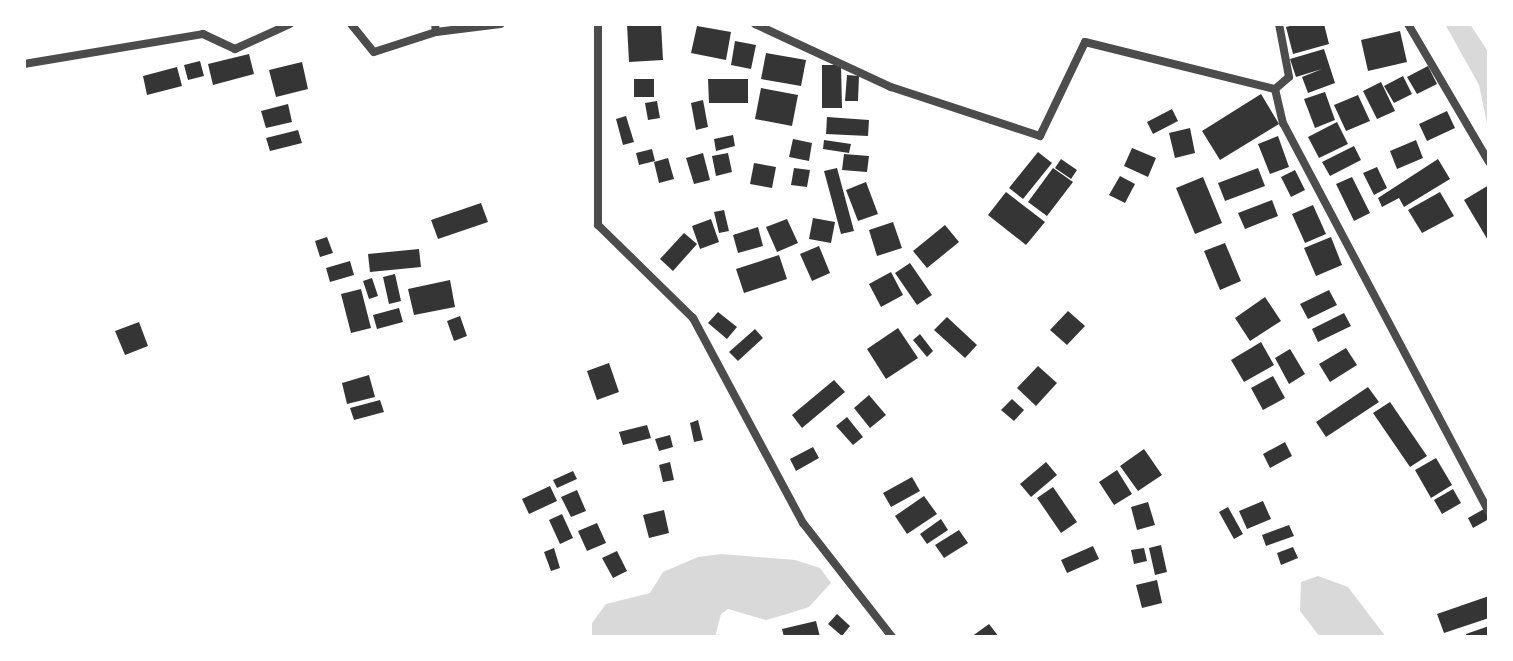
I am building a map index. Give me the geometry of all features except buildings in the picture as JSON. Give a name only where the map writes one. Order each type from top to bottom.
[{"type":"street","points":[[24,64],[203,34],[235,49],[290,24]]},
{"type":"street","points":[[351,24],[374,52],[436,28],[501,24]]},
{"type":"street","points":[[598,24],[598,225],[693,318],[803,523],[892,637]]},
{"type":"street","points":[[755,24],[891,87],[1040,136],[1085,42],[1275,89]]},
{"type":"street","points":[[1275,89],[1289,77],[1279,24]]},
{"type":"street","points":[[1408,24],[1489,162]]},
{"type":"street","points":[[1275,89],[1283,123],[1310,177],[1489,512]]},
{"type":"shaded area","points":[[1445,24],[1470,24],[1489,53],[1489,133],[1479,85]]},
{"type":"shaded area","points":[[721,554],[795,560],[820,568],[831,583],[809,607],[766,620],[728,609],[721,614],[715,637],[592,637],[592,623],[606,604],[650,593],[663,572],[698,557]]},
{"type":"shaded area","points":[[1318,576],[1348,587],[1386,637],[1320,637],[1300,611],[1301,582]]}]
